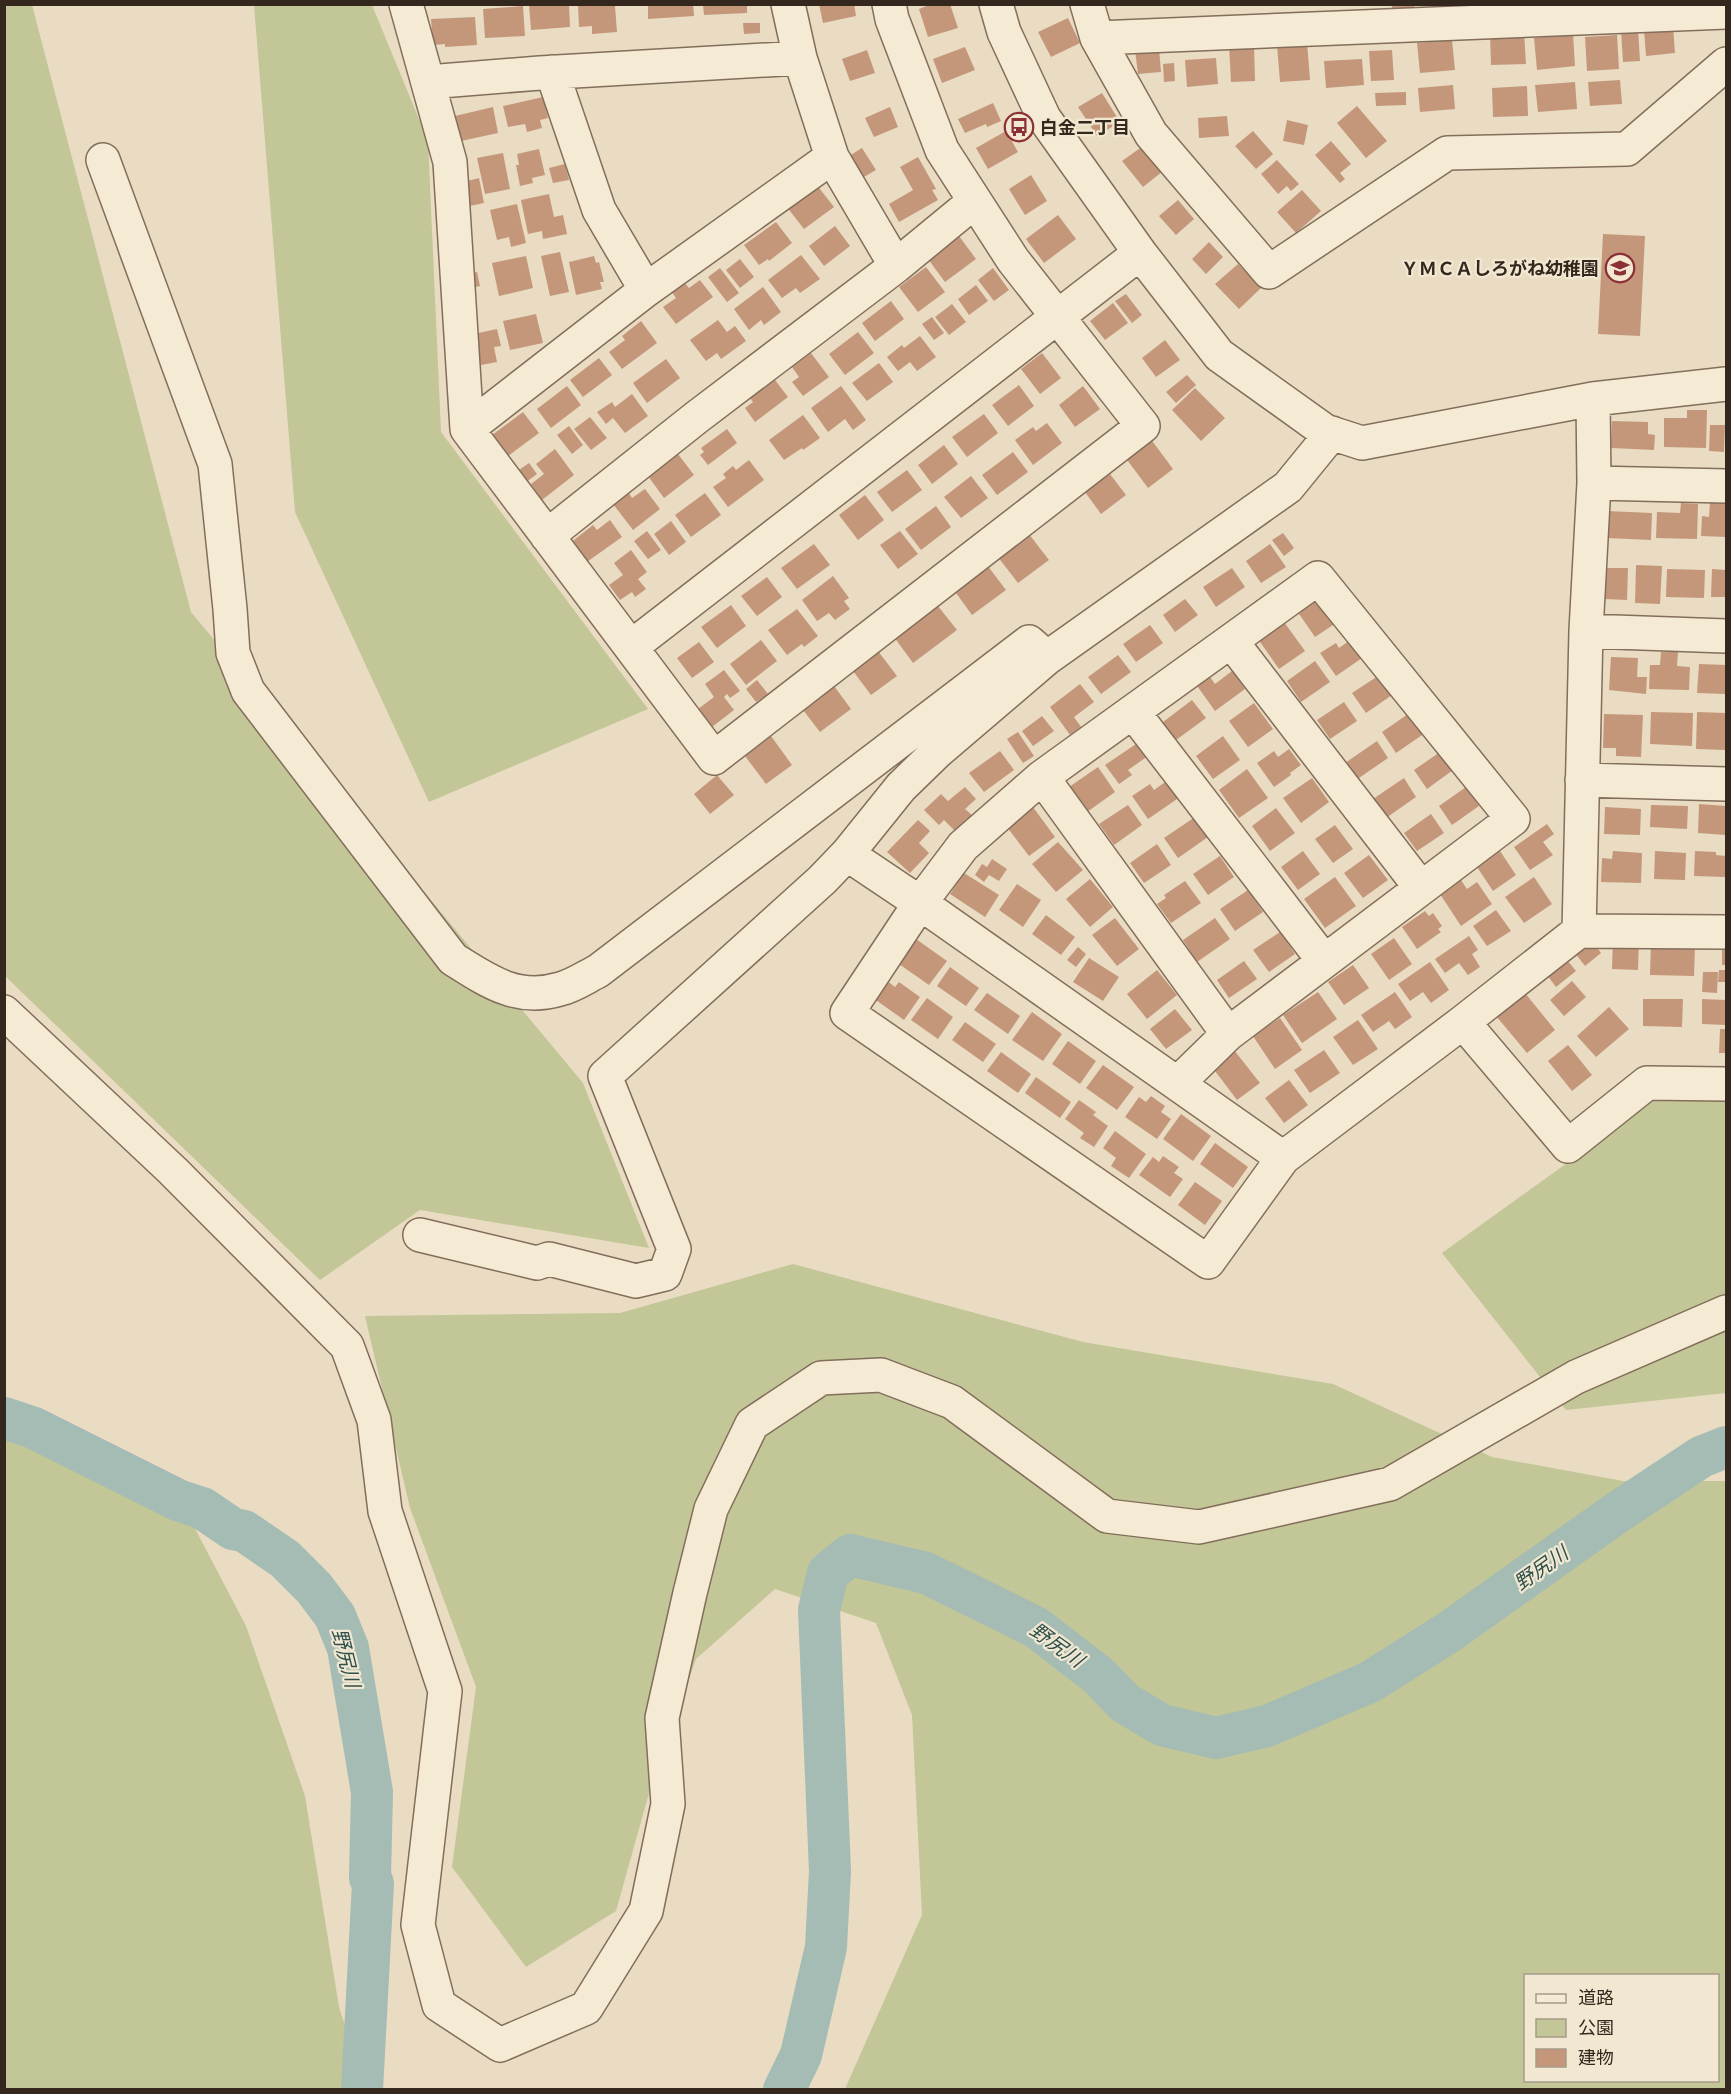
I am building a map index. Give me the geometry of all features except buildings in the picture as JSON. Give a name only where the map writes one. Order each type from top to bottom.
[{"type":"street","points":[[406,4],[450,162],[466,429],[714,758],[1143,426],[1013,260],[942,150],[892,19],[889,4]]},
{"type":"street","points":[[788,4],[800,58],[832,157],[896,266]]},
{"type":"street","points":[[996,4],[1004,32],[1044,118],[1140,254],[1219,355],[1325,431],[1362,443],[1593,399],[1726,384]]},
{"type":"street","points":[[1087,4],[1097,38],[1151,134],[1269,272],[1447,153],[1628,149],[1726,64]]},
{"type":"street","points":[[1097,38],[1726,12]]},
{"type":"street","points":[[428,81],[800,58]]},
{"type":"street","points":[[552,72],[599,210],[646,290]]},
{"type":"street","points":[[466,429],[646,290],[832,157]]},
{"type":"street","points":[[103,160],[215,464],[230,609],[232,653],[248,691],[453,959],[494,985],[523,993],[560,989],[598,971],[1029,642],[1047,658]]},
{"type":"street","points":[[547,536],[697,417],[896,266],[975,201]]},
{"type":"street","points":[[631,647],[1140,254]]},
{"type":"street","points":[[1579,931],[1586,631],[1594,483],[1593,399]]},
{"type":"street","points":[[420,1236],[537,1263],[549,1259],[636,1281],[665,1274],[674,1249],[604,1076],[822,880],[847,854],[902,787],[936,752],[1047,658],[1288,487],[1332,433]]},
{"type":"street","points":[[1594,483],[1726,486]]},
{"type":"street","points":[[1178,1083],[1228,1034],[1513,819],[1318,578],[1042,777],[963,846],[920,903],[847,1013],[1208,1262],[1283,1158],[1579,931],[1726,932]]},
{"type":"street","points":[[1586,631],[1726,636]]},
{"type":"street","points":[[1231,641],[1421,888]]},
{"type":"street","points":[[1133,712],[1324,961]]},
{"type":"street","points":[[1042,777],[1228,1034]]},
{"type":"street","points":[[1582,780],[1726,784]]},
{"type":"street","points":[[847,854],[1283,1158]]},
{"type":"street","points":[[4,1012],[173,1171],[347,1346],[374,1420],[385,1511],[445,1691],[418,1925],[439,2005],[500,2045],[586,2008],[646,1911],[668,1804],[662,1718],[711,1509],[752,1424],[821,1378],[881,1375],[952,1402],[1107,1516],[1199,1527],[1390,1484],[1576,1377],[1726,1312]]},
{"type":"street","points":[[1462,1022],[1568,1146],[1647,1083],[1726,1084]]},
{"type":"green space","points":[[4,5],[32,5],[191,612],[583,1083],[649,1248],[420,1210],[320,1280],[5,976]]},
{"type":"green space","points":[[254,5],[372,5],[428,141],[441,432],[648,709],[429,802],[295,512]]},
{"type":"green space","points":[[1656,1099],[1726,1099],[1726,1393],[1566,1410],[1442,1253]]},
{"type":"green space","points":[[793,1264],[1083,1342],[1333,1384],[1492,1457],[1623,1481],[1726,1481],[1726,2089],[845,2089],[922,1915],[912,1715],[876,1623],[775,1589],[696,1659],[649,1793],[616,1911],[526,1967],[452,1867],[476,1687],[410,1508],[365,1316],[620,1313]]},
{"type":"green space","points":[[4,1430],[178,1496],[246,1626],[305,1796],[339,2007],[366,2089],[5,2089]]},
{"type":"waterway","name":"野尻川","points":[[4,1418],[34,1428],[180,1501],[202,1508],[233,1529],[244,1531],[285,1559],[314,1588],[335,1616],[348,1648],[372,1792],[370,1878],[373,1883],[362,2090]]},
{"type":"waterway","name":"野尻川","points":[[784,2090],[801,2055],[826,1947],[830,1871],[819,1610],[828,1573],[850,1555],[926,1573],[1037,1628],[1099,1676],[1125,1703],[1162,1725],[1216,1738],[1267,1726],[1370,1682],[1449,1632],[1615,1514],[1701,1457],[1726,1447]]},
{"type":"place","name":"白金二丁目","points":[[1019,127]]},
{"type":"place","name":"ＹＭＣＡしろがね幼稚園","points":[[1620,268]]}]
